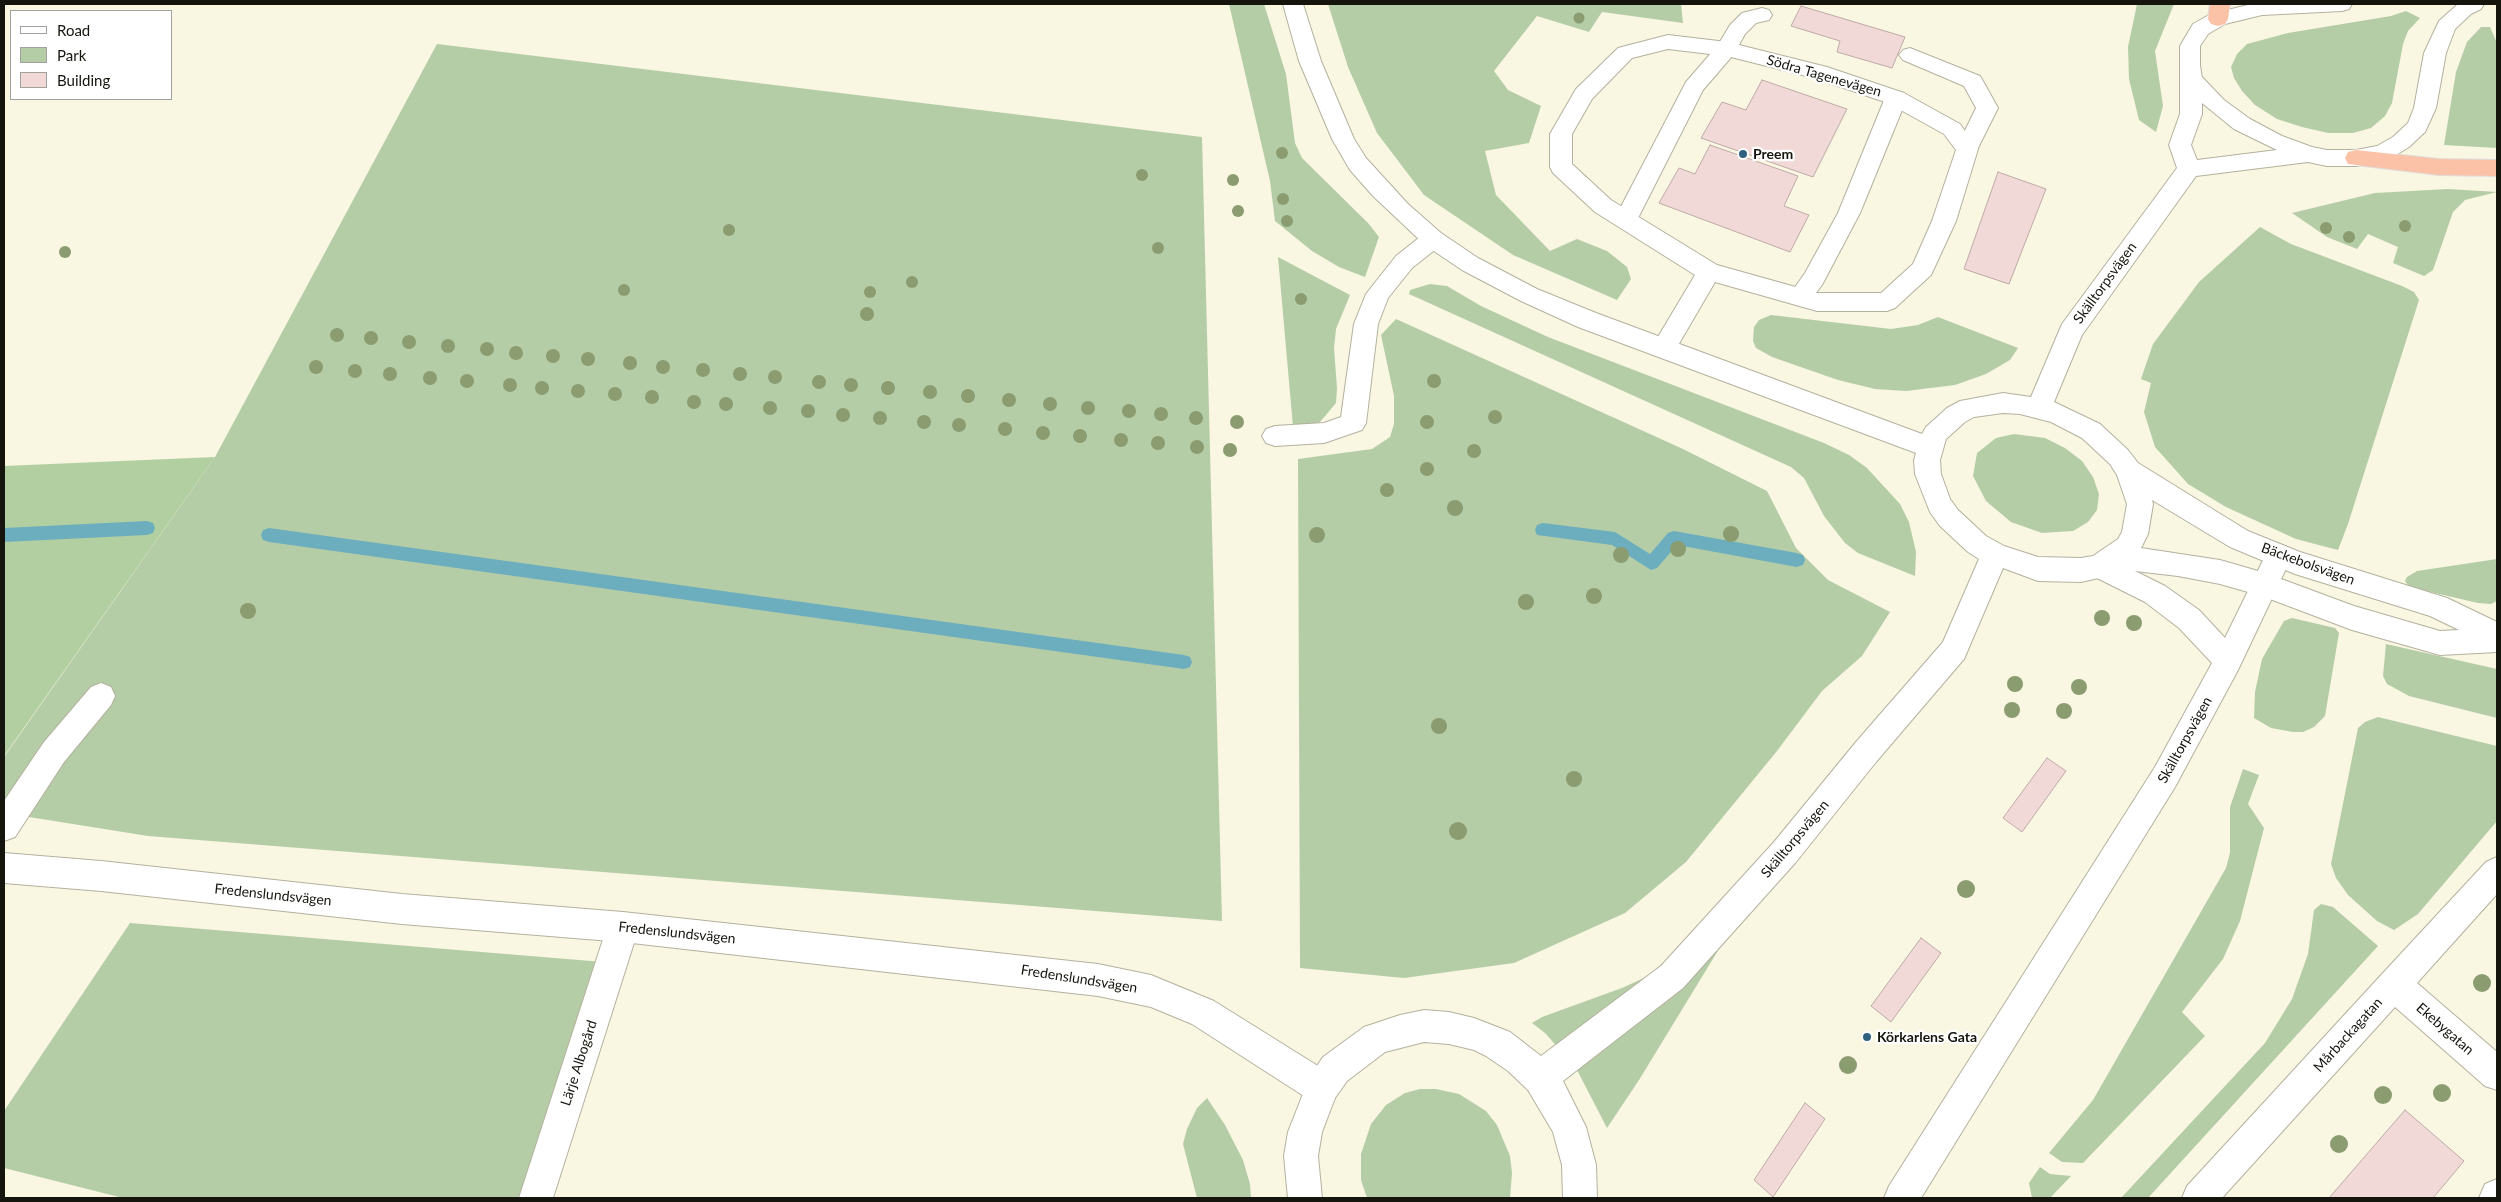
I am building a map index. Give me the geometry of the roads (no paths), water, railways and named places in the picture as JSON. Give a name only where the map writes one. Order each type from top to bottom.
[{"type":"highway","points":[[2356,158],[2439,167],[2497,168]]},
{"type":"street","points":[[1293,4],[1310,61],[1326,103],[1348,148],[1358,164],[1381,190],[1433,239],[1470,264],[1529,295],[1587,320],[1930,447]]},
{"type":"street","points":[[2308,154],[2189,169],[2180,145],[2191,114],[2192,79],[2188,66],[2190,46],[2200,29],[2219,11],[2342,4]]},
{"type":"street","points":[[2192,79],[2216,105],[2242,124],[2274,141],[2308,154],[2327,158],[2356,158],[2383,152],[2401,142],[2416,127],[2425,108],[2435,53],[2446,26],[2469,7]]},
{"type":"street","points":[[1626,220],[1663,151],[1694,87],[1727,49],[1737,30],[1749,18],[1762,15]]},
{"type":"street","name":"Södra Tagenevägen","points":[[1668,42],[1727,49],[1819,72],[1896,98],[1952,129],[1967,149],[1944,221],[1923,268],[1887,302],[1817,302],[1709,272],[1603,206],[1561,167],[1561,134],[1584,94],[1625,53],[1668,42]]},
{"type":"street","points":[[1910,55],[1972,81],[1987,108],[1967,149]]},
{"type":"street","points":[[1800,297],[1814,278],[1849,213],[1896,98]]},
{"type":"street","name":"Skälltorpsvägen","points":[[2039,408],[2071,331],[2189,169]]},
{"type":"street","points":[[1275,436],[1324,432],[1353,423],[1366,324],[1378,294],[1404,262],[1433,239]]},
{"type":"street","points":[[1664,347],[1709,272]]},
{"type":"street","points":[[2107,562],[2127,547],[2135,534],[2140,504],[2128,471],[2118,457],[2091,431],[2066,417],[2039,408],[2003,403],[1970,408],[1945,424],[1935,434],[1927,460],[1928,474],[1939,504],[1962,532],[1995,554],[2038,569],[2081,570],[2107,562],[2178,564],[2220,572],[2265,585],[2352,618],[2440,643],[2497,640]]},
{"type":"street","name":"Bäckebolsvägen","points":[[2128,471],[2238,539],[2279,556],[2437,606],[2497,635]]},
{"type":"street","name":"Skälltorpsvägen","points":[[1540,1078],[1672,977],[1785,852],[1866,752],[1954,650],[1995,554]]},
{"type":"street","name":"Skälltorpsvägen","points":[[1901,1198],[2165,777],[2228,661],[2279,556]]},
{"type":"street","points":[[2107,562],[2189,619],[2228,661]]},
{"type":"street","points":[[4,827],[54,752],[100,696]]},
{"type":"street","name":"Fredenslundsvägen","points":[[4,868],[101,876],[402,909],[623,927],[1050,973],[1151,991],[1203,1012],[1322,1088]]},
{"type":"street","name":"Mårbackagatan","points":[[2199,1198],[2497,872]]},
{"type":"street","name":"Lärje Albogård","points":[[536,1198],[623,927]]},
{"type":"street","name":"Ekebygatan","points":[[2394,984],[2497,1074]]},
{"type":"street","points":[[1305,1198],[1301,1156],[1305,1132],[1322,1088],[1335,1069],[1376,1039],[1424,1026],[1458,1030],[1474,1034],[1498,1044],[1520,1059],[1540,1078],[1551,1093],[1570,1127],[1579,1164],[1580,1198]]},
{"type":"waterway","points":[[4,535],[147,528]]},
{"type":"waterway","points":[[1543,530],[1615,539],[1651,563],[1674,538],[1797,560]]},
{"type":"waterway","points":[[269,535],[1184,662]]},
{"type":"place","name":"Preem","points":[[1743,154]]},
{"type":"place","name":"Körkarlens Gata","points":[[1867,1037]]}]
